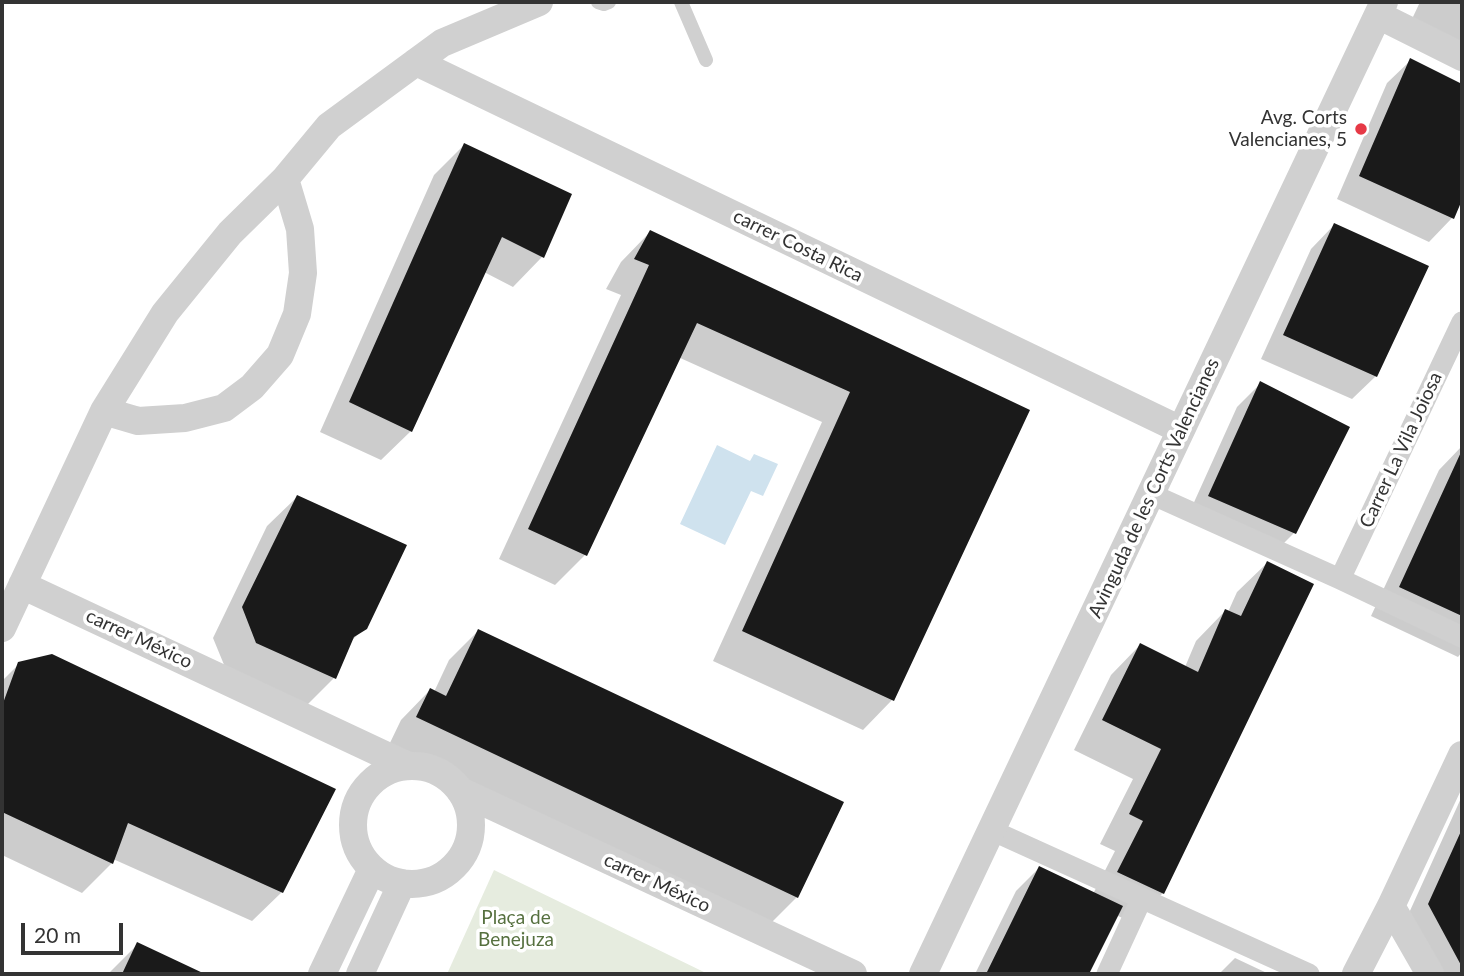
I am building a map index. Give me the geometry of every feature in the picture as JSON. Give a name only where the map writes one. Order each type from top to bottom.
[{"type":"street","points":[[2,628],[104,411],[165,313],[230,233],[285,179],[329,125],[442,43],[539,2]]},
{"type":"street","points":[[1381,8],[1462,57]]},
{"type":"street","name":"Avinguda de les Corts Valencianes","points":[[923,974],[1381,8]]},
{"type":"street","name":"carrer Costa Rica","points":[[416,62],[1181,430]]},
{"type":"street","points":[[104,411],[138,421],[185,418],[224,408],[251,387],[279,355],[297,314],[303,273],[300,229],[285,179]]},
{"type":"street","name":"Carrer La Vila Joiosa","points":[[1340,579],[1462,322]]},
{"type":"street","points":[[1151,495],[1462,637]]},
{"type":"street","name":"carrer México","points":[[22,585],[408,766]]},
{"type":"street","points":[[1356,974],[1462,755]]},
{"type":"street","points":[[408,766],[428,768],[451,780],[460,791],[466,800],[471,832],[461,859],[448,872],[420,884],[402,883],[387,879],[372,869],[359,852],[353,830],[353,816],[358,800],[378,776],[408,766]]},
{"type":"street","name":"carrer México","points":[[460,791],[853,974]]},
{"type":"street","points":[[991,830],[1308,974]]},
{"type":"street","points":[[321,974],[372,869]]},
{"type":"street","points":[[360,974],[402,883]]},
{"type":"street","points":[[1107,974],[1142,898]]},
{"type":"street","points":[[1391,905],[1430,974]]},
{"type":"lane","points":[[598,2],[609,2]]},
{"type":"lane","points":[[681,2],[706,60]]},
{"type":"green space","name":"Plaça de Benejuza","points":[[494,870],[708,974],[447,974]]},
{"type":"water","points":[[717,445],[750,461],[754,454],[778,464],[763,496],[751,491],[725,545],[680,524]]},
{"type":"building","points":[[1410,58],[1462,84],[1462,200],[1454,219],[1359,176]]},
{"type":"building","points":[[464,143],[572,194],[544,258],[502,237],[412,432],[349,402]]},
{"type":"building","points":[[1334,223],[1429,266],[1377,377],[1283,335]]},
{"type":"building","points":[[650,230],[1030,410],[894,701],[742,631],[850,392],[697,323],[587,556],[528,529],[649,265],[634,259]]},
{"type":"building","points":[[1260,381],[1350,427],[1296,534],[1208,496]]},
{"type":"building","points":[[1462,450],[1462,616],[1399,587]]},
{"type":"building","points":[[297,495],[407,545],[367,629],[354,637],[336,679],[256,643],[242,607]]},
{"type":"building","points":[[1267,561],[1314,584],[1164,894],[1117,872],[1143,821],[1129,814],[1161,749],[1102,720],[1140,643],[1198,672],[1225,609],[1241,616]]},
{"type":"building","points":[[478,629],[844,802],[798,898],[416,717],[430,688],[446,696]]},
{"type":"building","points":[[52,654],[336,789],[283,893],[128,823],[113,864],[2,812],[2,706],[18,662]]},
{"type":"building","points":[[1462,829],[1462,967],[1428,904]]},
{"type":"building","points":[[1039,866],[1123,906],[1089,974],[986,974]]},
{"type":"building","points":[[137,942],[205,974],[122,974]]},
{"type":"place","name":"Avg. Corts Valencianes, 5","points":[[1361,129]]}]
